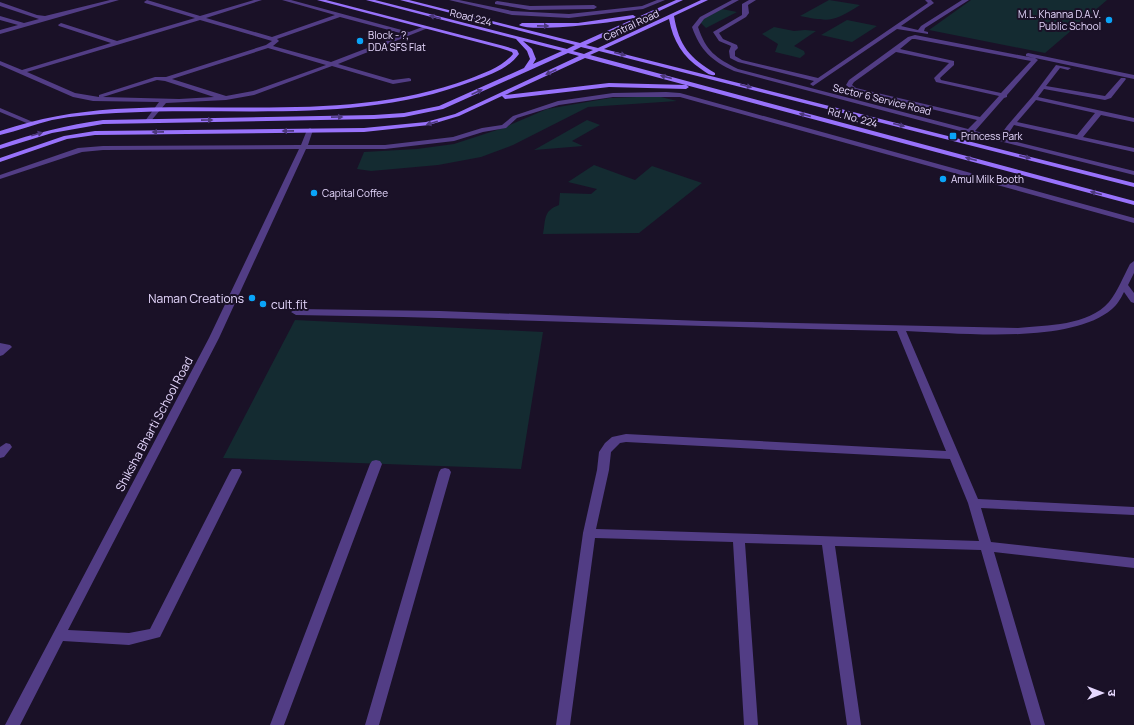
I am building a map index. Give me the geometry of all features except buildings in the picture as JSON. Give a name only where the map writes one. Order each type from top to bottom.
[{"type":"main road","points":[[0,133],[31,123],[70,115],[156,111],[360,107],[421,97],[450,89],[507,64],[516,54],[515,51],[502,47],[320,0]]},
{"type":"main road","name":"Road 224","points":[[369,0],[567,51]]},
{"type":"main road","name":"Road 224","points":[[403,0],[582,45]]},
{"type":"main road","name":"Central Road","points":[[0,147],[36,134],[72,125],[103,122],[404,115],[441,108],[680,0]]},
{"type":"main road","name":"Central Road","points":[[0,160],[66,137],[95,132],[364,130],[427,124],[457,115],[493,99],[704,0]]},
{"type":"main road","points":[[490,21],[523,25],[565,26],[595,24],[649,14]]},
{"type":"main road","points":[[671,16],[677,43],[685,53],[698,65],[725,81]]},
{"type":"main road","points":[[474,41],[496,32]]},
{"type":"main road","points":[[514,37],[530,50],[533,59],[526,70]]},
{"type":"main road","name":"Rd. No. 224","points":[[582,45],[1134,185]]},
{"type":"main road","name":"Rd. No. 224","points":[[567,51],[1134,203]]},
{"type":"main road","points":[[493,99],[609,85],[657,85],[708,89]]},
{"type":"street","points":[[0,32],[116,0]]},
{"type":"street","points":[[22,72],[259,0]]},
{"type":"street","points":[[284,0],[410,34]]},
{"type":"street","points":[[452,0],[512,13],[569,16],[643,7],[662,0]]},
{"type":"street","points":[[483,0],[516,6],[546,8],[603,6],[633,2]]},
{"type":"street","name":"Sector 6 Service Road","points":[[736,0],[702,18],[695,27],[703,49],[714,60],[736,70],[805,90],[1134,172]]},
{"type":"street","points":[[754,0],[745,4],[746,13],[744,16],[716,32],[721,40],[734,45],[735,48],[732,51],[732,57],[740,62],[818,80]]},
{"type":"street","points":[[805,90],[931,3],[928,0]]},
{"type":"street","points":[[956,0],[965,1]]},
{"type":"street","points":[[922,32],[921,29],[923,27],[965,1]]},
{"type":"street","points":[[147,2],[276,41],[268,46],[166,79]]},
{"type":"street","points":[[0,4],[36,17],[49,18]]},
{"type":"street","points":[[272,39],[340,15]]},
{"type":"street","points":[[0,18],[25,25]]},
{"type":"street","points":[[61,25],[116,43]]},
{"type":"street","points":[[897,26],[1134,81]]},
{"type":"street","points":[[0,63],[73,95],[93,99],[164,100],[226,98],[254,93],[425,28]]},
{"type":"street","points":[[982,119],[854,89],[849,85],[851,81],[910,38],[915,37],[1036,59]]},
{"type":"street","points":[[268,46],[392,82],[408,80]]},
{"type":"street","points":[[895,50],[952,62],[952,64],[937,78],[938,81],[1005,96]]},
{"type":"street","points":[[970,132],[1005,96],[1036,59]]},
{"type":"street","points":[[1059,64],[1134,77]]},
{"type":"street","points":[[1001,140],[1013,122],[1043,87],[1059,64]]},
{"type":"street","points":[[93,99],[157,78],[166,79],[226,98]]},
{"type":"street","points":[[1043,87],[1105,98],[1109,97],[1123,79]]},
{"type":"street","points":[[0,177],[44,161],[81,150],[96,148],[304,146],[354,148],[417,145],[454,139],[482,130],[504,127],[515,117],[558,103],[613,95],[666,94],[680,95],[707,102],[1134,221]]},
{"type":"street","points":[[1034,98],[1134,120]]},
{"type":"street","points":[[148,121],[164,100]]},
{"type":"street","points":[[0,110],[31,123]]},
{"type":"street","points":[[1078,138],[1100,112]]},
{"type":"street","points":[[1013,122],[1134,150]]},
{"type":"street","name":"Shiksha Bharti School Road","points":[[12,725],[214,338],[304,146],[310,130]]},
{"type":"street","points":[[296,312],[440,314],[703,324],[1018,331],[1058,327],[1083,321],[1108,308],[1124,285],[1134,264]]},
{"type":"street","points":[[1124,285],[1134,300]]},
{"type":"street","points":[[900,328],[974,503],[1038,725]]},
{"type":"street","points":[[0,346],[7,347],[0,353]]},
{"type":"street","points":[[563,725],[589,533],[603,470],[605,452],[616,440],[626,438],[954,455]]},
{"type":"street","points":[[277,725],[376,464]]},
{"type":"street","points":[[59,635],[129,639],[155,633],[236,472]]},
{"type":"street","points":[[372,725],[445,472]]},
{"type":"street","points":[[974,503],[1134,511]]},
{"type":"street","points":[[589,533],[986,546],[1134,563]]},
{"type":"street","points":[[739,538],[751,725]]},
{"type":"street","points":[[828,541],[854,725]]},
{"type":"green space","points":[[829,0],[860,5],[844,15],[832,19],[825,20],[800,16]]},
{"type":"green space","points":[[971,0],[1107,0],[1045,53],[929,30]]},
{"type":"green space","points":[[722,9],[737,12],[706,28],[699,21]]},
{"type":"green space","points":[[847,20],[877,26],[852,42],[821,35]]},
{"type":"green space","points":[[774,27],[794,31],[816,31],[794,46],[804,51],[805,54],[800,58],[775,52],[778,44],[762,34]]},
{"type":"green space","points":[[661,97],[677,101],[588,107],[513,145],[481,157],[438,165],[371,171],[357,169],[364,152],[417,149],[454,144],[503,128],[547,109],[610,98]]},
{"type":"green space","points":[[587,120],[600,125],[572,141],[583,146],[534,150]]},
{"type":"green space","points":[[594,165],[635,180],[652,166],[702,183],[639,233],[543,234],[546,216],[550,210],[559,205],[560,193],[591,194],[597,189],[568,182]]},
{"type":"green space","points":[[295,320],[543,332],[521,469],[223,458]]},
{"type":"place","name":"M.L. Khanna D.A.V. Public School","points":[[1109,20]]},
{"type":"place","name":"Block - ?, DDA SFS Flat","points":[[360,41]]},
{"type":"place","name":"Princess Park","points":[[953,136]]},
{"type":"place","name":"Amul Milk Booth","points":[[943,179]]},
{"type":"place","name":"Capital Coffee","points":[[314,193]]},
{"type":"place","name":"Naman Creations","points":[[252,298]]},
{"type":"place","name":"cult.fit","points":[[263,304]]}]
